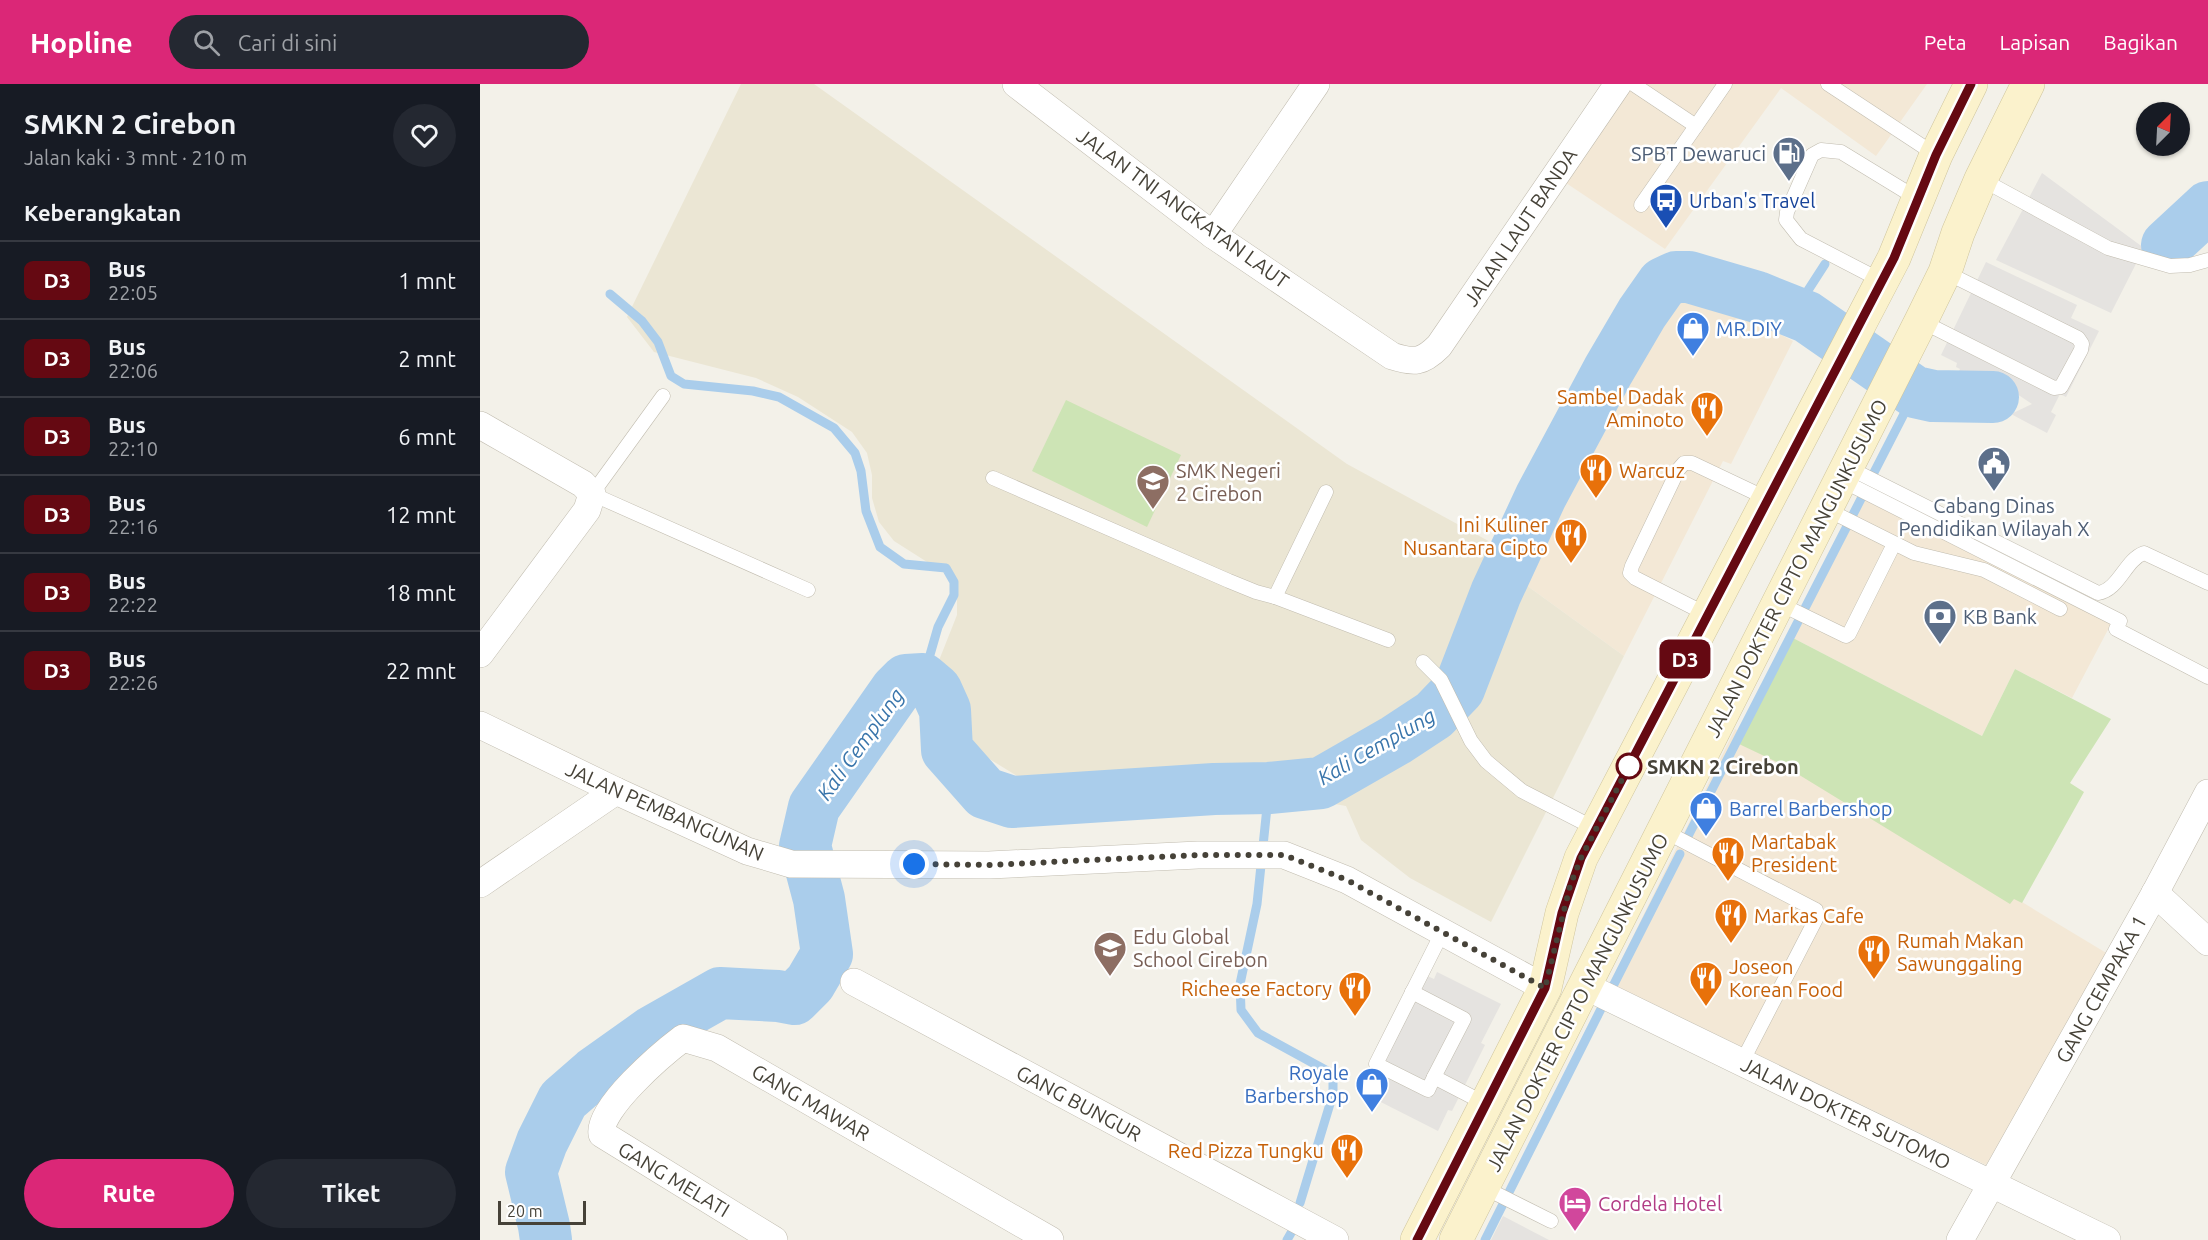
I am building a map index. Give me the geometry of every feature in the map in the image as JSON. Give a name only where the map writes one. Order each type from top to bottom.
[{"type":"main road","name":"JALAN DOKTER CIPTO MANGUNKUSUMO","points":[[1417,1240],[1545,988],[1570,886],[1581,858],[1894,258],[1936,155],[1970,85]]},
{"type":"main road","points":[[1970,85],[2022,96]]},
{"type":"main road","name":"JALAN DOKTER CIPTO MANGUNKUSUMO","points":[[1456,1240],[1492,1191],[1585,986],[1681,840],[1841,517],[1851,475],[1884,395],[1946,272],[1958,233],[2022,96]]},
{"type":"main road","points":[[1936,155],[1982,179]]},
{"type":"street","name":"JALAN TNI ANGKATAN LAUT","points":[[1016,84],[1046,92],[1213,236],[1392,356],[1415,362]]},
{"type":"street","points":[[1213,236],[1317,84]]},
{"type":"street","name":"JALAN LAUT BANDA","points":[[1415,362],[1429,356],[1439,346],[1618,84]]},
{"type":"street","points":[[480,425],[583,484],[592,494],[587,510],[480,654]]},
{"type":"street","name":"JALAN PEMBANGUNAN","points":[[480,725],[747,851],[791,864],[989,865],[1198,855],[1284,855],[1347,880],[1545,988]]},
{"type":"street","points":[[480,884],[616,791]]},
{"type":"street","name":"GANG CEMPAKA 1","points":[[1960,1240],[2208,794]]},
{"type":"street","points":[[2155,893],[2208,942]]},
{"type":"street","name":"GANG BUNGUR","points":[[854,982],[1335,1240]]},
{"type":"street","name":"JALAN DOKTER SUTOMO","points":[[1585,986],[2107,1240]]},
{"type":"street","name":"GANG MAWAR","points":[[604,1136],[603,1125],[625,1089],[681,1040],[687,1038],[717,1048],[1050,1240]]},
{"type":"street","name":"GANG MELATI","points":[[604,1136],[774,1240]]},
{"type":"lane","points":[[1633,84],[1696,126]]},
{"type":"lane","points":[[1641,205],[1725,84]]},
{"type":"lane","points":[[1828,84],[1936,155]]},
{"type":"lane","points":[[1882,281],[1801,239],[1786,220],[1787,212],[1812,155],[1821,150],[1841,152],[1918,199]]},
{"type":"lane","points":[[1982,179],[2108,248],[2170,266],[2190,265],[2208,260]]},
{"type":"lane","points":[[1921,321],[2055,388],[2061,387],[2081,351],[2082,344],[2078,338],[1946,272]]},
{"type":"lane","points":[[663,396],[592,494],[807,590]]},
{"type":"lane","points":[[1708,615],[1635,578],[1630,573],[1678,470],[1684,463],[1692,463],[1768,499]]},
{"type":"lane","points":[[1851,475],[1880,485],[2098,592],[2104,592],[2109,588],[2136,556],[2144,553],[2208,583]]},
{"type":"lane","points":[[1851,475],[2120,621],[2116,629],[2208,677]]},
{"type":"lane","points":[[993,478],[1229,581],[1388,640]]},
{"type":"lane","points":[[1275,597],[1326,492]]},
{"type":"lane","points":[[1841,517],[1914,554],[1984,570],[2060,609]]},
{"type":"lane","points":[[1793,611],[1843,636],[1849,634],[1894,543]]},
{"type":"lane","points":[[1423,662],[1441,680],[1471,741],[1486,761],[1522,791],[1596,829]]},
{"type":"lane","points":[[1681,840],[1818,913],[1742,1062]]},
{"type":"lane","points":[[1412,992],[1464,1018],[1428,1090],[1376,1064],[1412,992],[1442,933]]},
{"type":"lane","points":[[1434,1077],[1486,1104]]},
{"type":"lane","points":[[1492,1191],[1551,1221]]},
{"type":"shaded area","name":"SMK Negeri 2 Cirebon","points":[[741,84],[814,84],[1347,464],[1494,544],[1515,577],[1624,656],[1491,922],[1410,878],[1361,840],[1346,806],[1290,796],[1274,784],[1162,783],[1082,792],[1022,779],[965,744],[951,703],[934,673],[957,615],[957,581],[894,541],[879,522],[872,498],[872,475],[867,453],[852,432],[798,397],[756,378],[654,352],[627,317]]},
{"type":"shaded area","points":[[1630,84],[1927,84],[1876,156],[1781,88],[1665,249],[1563,181]]},
{"type":"shaded area","points":[[2042,173],[2144,248],[2111,313],[1996,260]]},
{"type":"shaded area","points":[[1986,262],[2077,305],[2071,318],[2099,331],[2066,397],[2060,394],[2051,412],[2056,415],[2047,433],[2011,414],[2032,404],[1996,380],[1987,385],[1956,377],[1960,369],[1956,367],[1957,363],[1941,355]]},
{"type":"shaded area","points":[[1685,286],[1793,341],[1731,464],[1723,461],[1624,656],[1515,577],[1585,430],[1621,380],[1677,287]]},
{"type":"shaded area","points":[[1865,495],[2112,622],[2072,698],[2015,669],[1982,736],[1793,638]]},
{"type":"shaded area","points":[[1735,729],[2108,954],[1986,1165],[1610,983]]},
{"type":"shaded area","points":[[1437,972],[1501,1004],[1481,1043],[1485,1045],[1452,1111],[1448,1110],[1438,1131],[1361,1092],[1421,973],[1434,979]]},
{"type":"shaded area","points":[[1503,1216],[1549,1240],[1491,1240]]},
{"type":"green space","points":[[1066,400],[1181,455],[1147,527],[1032,471]]},
{"type":"green space","points":[[1793,638],[1982,736],[2015,669],[2111,719],[2070,783],[2084,792],[2022,903],[2014,899],[2010,904],[1783,765],[1739,744]]},
{"type":"waterway","name":"Kali Cemplung","points":[[2167,245],[2208,207]]},
{"type":"waterway","name":"Kali Cemplung","points":[[1794,312],[1825,264]]},
{"type":"waterway","name":"Kali Cemplung","points":[[546,1240],[531,1172],[542,1142],[563,1100],[594,1073],[653,1031],[720,993],[794,999],[810,983],[827,954],[819,899],[805,846],[814,807],[896,690],[906,680],[923,679],[936,690],[945,710],[947,750],[985,793],[1012,802],[1321,783],[1396,740],[1434,715],[1459,689],[1496,593],[1541,496],[1608,371],[1642,313],[1663,283],[1676,277],[1689,277],[1757,297],[1807,317],[1915,392],[1933,396],[1993,397]]},
{"type":"waterway","points":[[610,294],[642,321],[658,342],[671,376],[684,384],[753,391],[779,397],[834,428],[855,453],[861,471],[866,511],[880,547],[904,564],[946,568],[954,582],[954,595],[938,627],[923,679]]},
{"type":"waterway","points":[[1866,488],[1925,373]]},
{"type":"waterway","points":[[1686,840],[1863,495]]},
{"type":"waterway","name":"Kali Cemplung","points":[[1269,788],[1257,904],[1240,984],[1241,1010],[1258,1033],[1333,1074],[1333,1094],[1300,1203]]},
{"type":"waterway","points":[[1611,990],[1680,854]]},
{"type":"waterway","points":[[1485,1240],[1604,1003]]},
{"type":"waterway","points":[[1287,1240],[1291,1233]]},
{"type":"bus line","name":"D3","points":[[1417,1240],[1545,988],[1562,913],[1581,858],[1894,258],[1936,155],[1971,84]]},
{"type":"place","name":"SPBT Dewaruci","points":[[1789,182]]},
{"type":"place","name":"Urban's Travel","points":[[1666,229]]},
{"type":"place","name":"MR.DIY","points":[[1693,357]]},
{"type":"place","name":"Sambel Dadak Aminoto","points":[[1707,437]]},
{"type":"place","name":"Cabang Dinas Pendidikan Wilayah X","points":[[1994,492]]},
{"type":"place","name":"Warcuz","points":[[1596,499]]},
{"type":"place","name":"SMK Negeri 2 Cirebon","points":[[1153,510]]},
{"type":"place","name":"Ini Kuliner Nusantara Cipto","points":[[1571,564]]},
{"type":"place","name":"KB Bank","points":[[1940,645]]},
{"type":"place","name":"SMKN 2 Cirebon","points":[[1629,766]]},
{"type":"place","name":"Barrel Barbershop","points":[[1706,837]]},
{"type":"place","name":"Martabak President","points":[[1728,882]]},
{"type":"place","name":"Markas Cafe","points":[[1731,944]]},
{"type":"place","name":"Edu Global School Cirebon","points":[[1110,977]]},
{"type":"place","name":"Rumah Makan Sawunggaling","points":[[1874,980]]},
{"type":"place","name":"Joseon Korean Food","points":[[1706,1007]]},
{"type":"place","name":"Richeese Factory","points":[[1355,1017]]},
{"type":"place","name":"Royale Barbershop","points":[[1372,1113]]},
{"type":"place","name":"Red Pizza Tungku","points":[[1347,1179]]},
{"type":"place","name":"Cordela Hotel","points":[[1575,1232]]},
{"type":"route","points":[[914,864],[989,865],[1198,855],[1284,855],[1347,880],[1545,988],[1570,886],[1581,858],[1629,766]]}]
